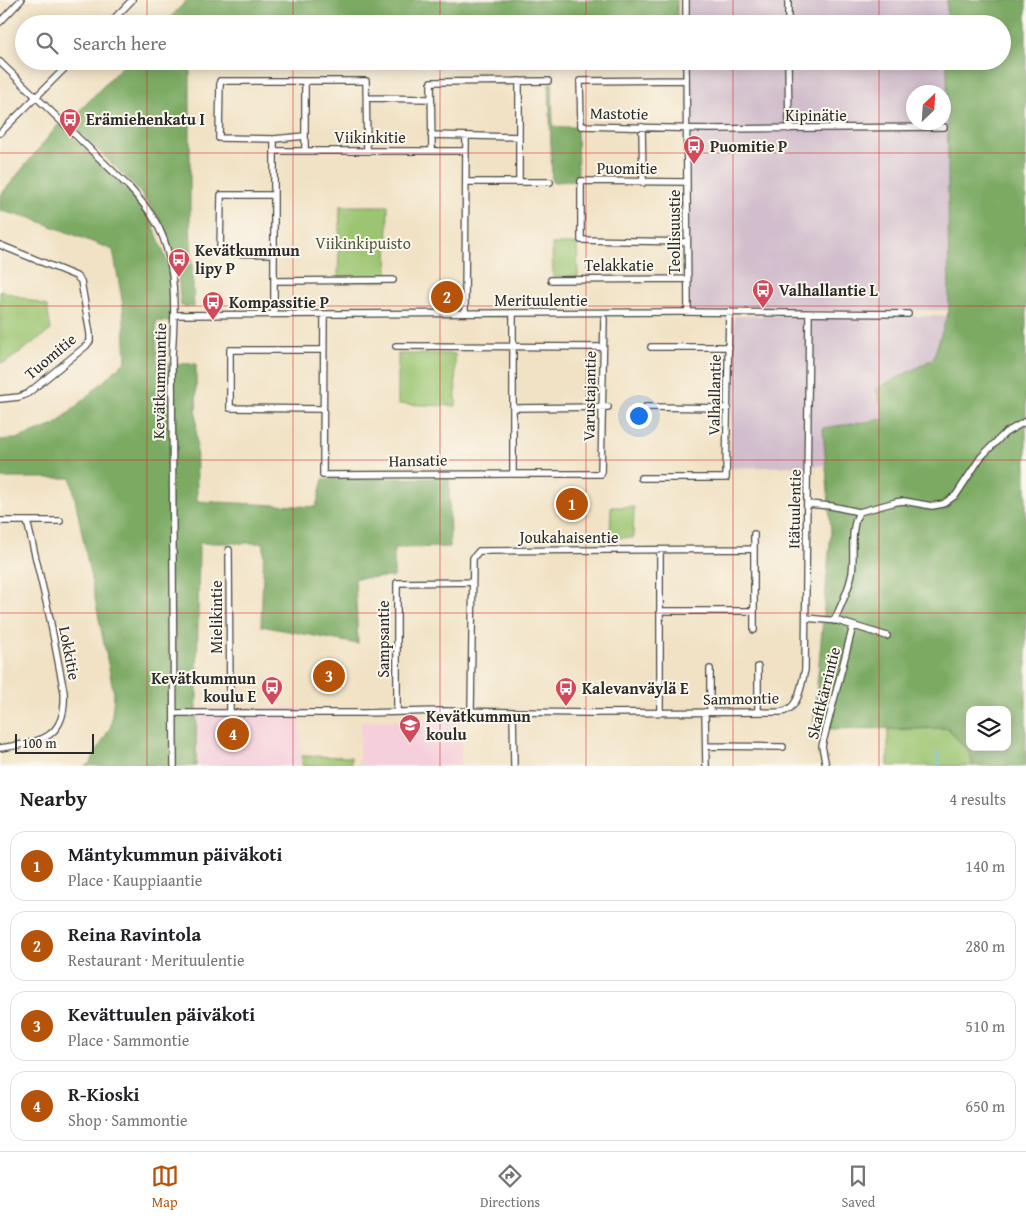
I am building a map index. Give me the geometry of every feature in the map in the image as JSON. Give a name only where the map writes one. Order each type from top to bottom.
[{"type":"street","points":[[0,22],[21,0]]},
{"type":"street","points":[[118,15],[132,0]]},
{"type":"street","points":[[686,0],[686,15]]},
{"type":"street","points":[[788,0],[788,15]]},
{"type":"street","name":"Kevätkummuntie","points":[[0,62],[128,186],[155,220],[165,242],[169,257],[174,315],[172,356],[174,766]]},
{"type":"street","points":[[0,133],[63,70]]},
{"type":"street","name":"Teollisuustie","points":[[686,70],[688,312]]},
{"type":"street","points":[[788,70],[789,129]]},
{"type":"street","name":"Mastotie","points":[[686,80],[580,80],[581,126],[687,128]]},
{"type":"street","points":[[305,136],[274,139],[220,138],[220,81],[366,81],[367,150]]},
{"type":"street","points":[[305,81],[305,151]]},
{"type":"street","points":[[519,81],[519,182]]},
{"type":"street","points":[[432,151],[431,82],[548,81]]},
{"type":"street","points":[[367,98],[431,99]]},
{"type":"street","points":[[642,127],[643,182]]},
{"type":"street","name":"Kipinätie","points":[[687,128],[906,127]]},
{"type":"street","points":[[431,135],[519,137]]},
{"type":"street","points":[[465,313],[466,136]]},
{"type":"street","points":[[274,139],[274,314]]},
{"type":"street","name":"Viikinkitie","points":[[274,151],[466,151]]},
{"type":"street","points":[[466,182],[550,182]]},
{"type":"street","name":"Puomitie","points":[[687,182],[581,182],[581,240],[687,242]]},
{"type":"street","points":[[274,195],[221,196],[220,253],[274,254]]},
{"type":"street","name":"Tuomitie","points":[[0,245],[76,276],[81,281],[90,341],[27,394],[0,399]]},
{"type":"street","name":"Telakkatie","points":[[552,280],[688,279]]},
{"type":"street","points":[[275,281],[393,280]]},
{"type":"street","name":"Merituulentie","points":[[174,315],[688,312],[908,314]]},
{"type":"street","name":"Valhallantie","points":[[641,478],[726,478],[729,312]]},
{"type":"street","points":[[513,314],[513,474]]},
{"type":"street","name":"Itätuulentie","points":[[796,703],[805,670],[808,314]]},
{"type":"street","name":"Hansatie","points":[[324,315],[323,475],[513,474]]},
{"type":"street","name":"Varustajantie","points":[[513,474],[601,474],[605,407],[604,319]]},
{"type":"street","points":[[396,346],[603,347]]},
{"type":"street","points":[[651,347],[729,347]]},
{"type":"street","points":[[323,350],[230,350],[230,408],[323,409]]},
{"type":"street","points":[[513,408],[605,407]]},
{"type":"street","points":[[646,407],[728,408]]},
{"type":"street","points":[[807,504],[831,506],[859,512],[904,501],[932,506],[943,504],[956,495],[981,457],[1005,433],[1026,421]]},
{"type":"street","points":[[834,621],[850,586],[853,571],[854,526],[859,512]]},
{"type":"street","points":[[0,521],[60,521]]},
{"type":"street","name":"Lokkitie","points":[[0,748],[44,739],[59,725],[63,714],[64,692],[49,614],[27,521]]},
{"type":"street","points":[[754,534],[754,630]]},
{"type":"street","name":"Joukahaisentie","points":[[471,712],[472,558],[479,551],[754,549]]},
{"type":"street","name":"Mielikintie","points":[[229,550],[230,713]]},
{"type":"street","points":[[660,550],[660,712]]},
{"type":"street","name":"Sampsantie","points":[[397,711],[397,583],[472,582]]},
{"type":"street","points":[[661,611],[754,611]]},
{"type":"street","points":[[806,618],[834,621],[888,636]]},
{"type":"street","name":"Skaftkärrintie","points":[[826,766],[822,746],[853,626]]},
{"type":"street","points":[[758,667],[758,712]]},
{"type":"street","points":[[706,766],[710,669]]},
{"type":"street","name":"Sammontie","points":[[174,713],[363,713],[397,711],[786,712],[796,703]]},
{"type":"street","points":[[514,712],[514,766]]},
{"type":"street","points":[[706,746],[783,747]]},
{"type":"shaded area","points":[[687,0],[947,0],[947,15],[687,15]]},
{"type":"shaded area","points":[[687,70],[947,70],[947,85],[906,85],[906,130],[948,130],[949,310],[688,311]]},
{"type":"shaded area","points":[[734,316],[949,316],[947,462],[730,468]]},
{"type":"shaded area","points":[[196,708],[301,708],[300,766],[196,766]]},
{"type":"shaded area","name":"Kevätkummun koulu","points":[[459,720],[462,766],[359,766],[361,721]]},
{"type":"green space","points":[[187,0],[677,0],[677,15],[173,15]]},
{"type":"green space","points":[[947,0],[1026,0],[1026,766],[973,766],[967,751],[1011,751],[1011,706],[966,706],[966,749],[948,728],[813,729],[831,531],[823,428],[885,419],[876,389],[933,359],[949,310],[948,130],[951,130],[951,85],[947,85],[947,70],[1011,70],[1011,15],[947,15]]},
{"type":"green space","points":[[118,70],[190,70],[190,222],[194,307],[181,306],[177,265],[161,221],[135,186],[69,122]]},
{"type":"green space","points":[[549,83],[552,83],[553,127],[577,127],[578,181],[552,182]]},
{"type":"green space","points":[[59,124],[126,189],[152,222],[170,269],[172,311],[170,322],[156,321],[157,360],[158,363],[196,364],[197,501],[316,507],[323,479],[449,478],[450,547],[394,548],[394,577],[355,578],[358,644],[261,626],[264,543],[199,543],[196,766],[85,766],[90,763],[111,726],[114,694],[71,478],[0,478],[0,440],[16,439],[55,425],[126,361],[123,305],[113,250],[28,217],[0,211],[0,196]]},
{"type":"green space","name":"Viikinkipuisto","points":[[340,206],[388,206],[387,281],[338,282]]},
{"type":"green space","points":[[552,244],[577,244],[578,277],[553,277]]},
{"type":"green space","points":[[0,290],[47,306],[51,330],[6,362],[0,363]]},
{"type":"green space","points":[[398,354],[455,354],[456,406],[398,404]]},
{"type":"green space","points":[[611,507],[634,507],[633,538],[610,537]]},
{"type":"green space","points":[[948,728],[970,754],[973,766],[888,766],[888,730]]},
{"type":"green space","points":[[302,756],[351,757],[351,766],[302,766]]},
{"type":"waterway","points":[[938,752],[939,766]]},
{"type":"place","name":"Erämiehenkatu I","points":[[70,138]]},
{"type":"place","name":"Puomitie P","points":[[694,165]]},
{"type":"place","name":"Kevätkummun lipy P","points":[[179,278]]},
{"type":"place","name":"Reina Ravintola","points":[[447,297]]},
{"type":"place","name":"Valhallantie L","points":[[763,309]]},
{"type":"place","name":"Kompassitie P","points":[[213,321]]},
{"type":"place","name":"Mäntykummun päiväkoti","points":[[572,504]]},
{"type":"place","name":"Kevättuulen päiväkoti","points":[[329,676]]},
{"type":"place","name":"Kevätkummun koulu E","points":[[272,706]]},
{"type":"place","name":"Kalevanväylä E","points":[[566,707]]},
{"type":"place","name":"R-Kioski","points":[[233,734]]},
{"type":"place","name":"Kevätkummun koulu","points":[[410,744]]}]
